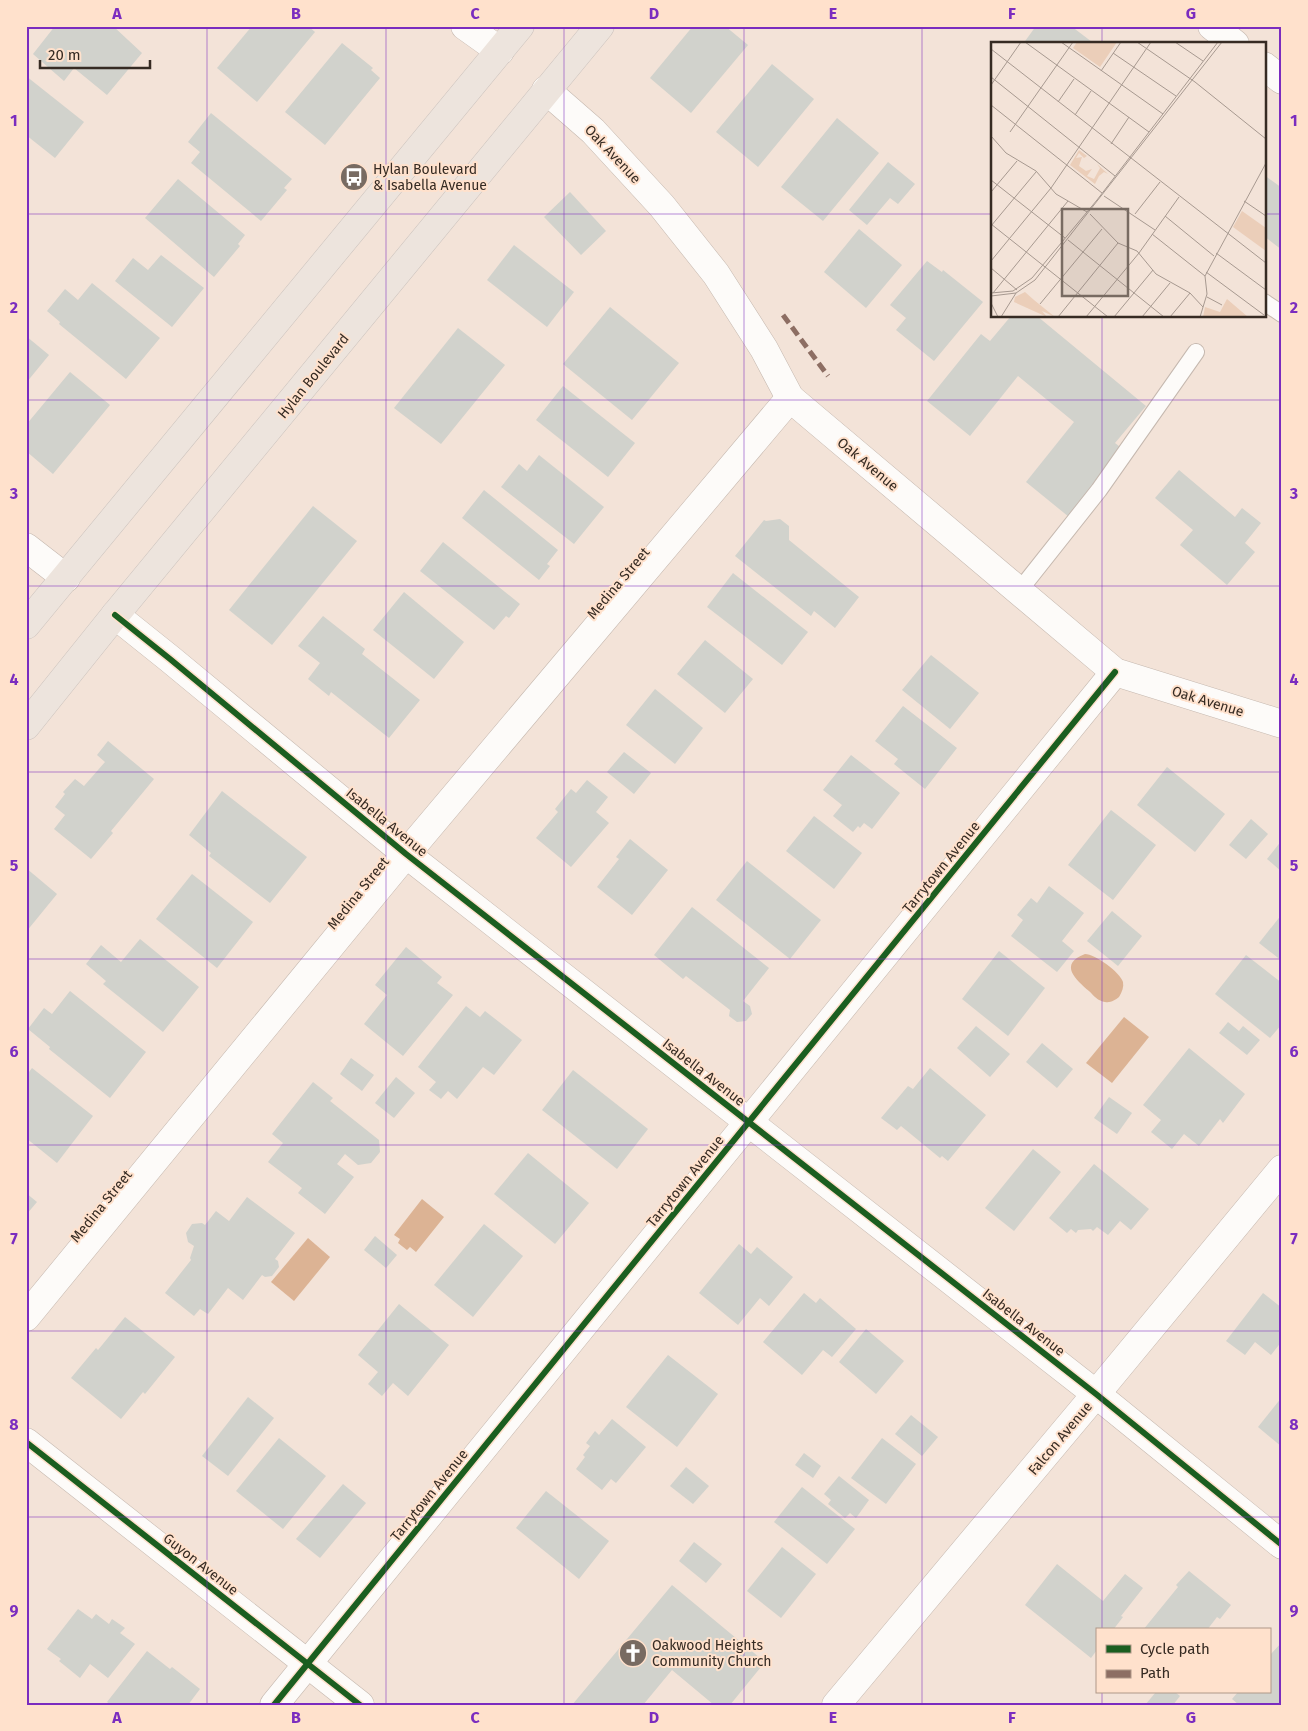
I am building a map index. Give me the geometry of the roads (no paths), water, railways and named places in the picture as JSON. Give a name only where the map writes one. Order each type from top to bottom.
[{"type":"main road","points":[[26,625],[520,26]]},
{"type":"main road","name":"Hylan Boulevard","points":[[26,726],[115,615],[600,26]]},
{"type":"street","points":[[466,26],[500,51]]},
{"type":"street","points":[[1212,26],[1232,42]]},
{"type":"street","points":[[1266,68],[1282,80]]},
{"type":"street","name":"Oak Avenue","points":[[546,90],[593,131],[662,206],[704,258],[764,349],[790,398],[1115,672],[1282,724]]},
{"type":"street","name":"Medina Street","points":[[26,1317],[406,854],[790,398]]},
{"type":"street","points":[[26,547],[66,578]]},
{"type":"street","name":"Isabella Avenue","points":[[115,615],[406,854],[1096,1394],[1282,1546]]},
{"type":"street","name":"Tarrytown Avenue","points":[[274,1705],[1115,672]]},
{"type":"street","name":"Falcon Avenue","points":[[836,1705],[1282,1169]]},
{"type":"street","name":"Guyon Avenue","points":[[26,1442],[360,1705]]},
{"type":"lane","points":[[1266,303],[1282,314]]},
{"type":"lane","points":[[1019,591],[1099,490],[1196,352]]},
{"type":"place","name":"Hylan Boulevard & Isabella Avenue","points":[[354,177]]},
{"type":"place","name":"Oakwood Heights Community Church","points":[[633,1653]]}]
